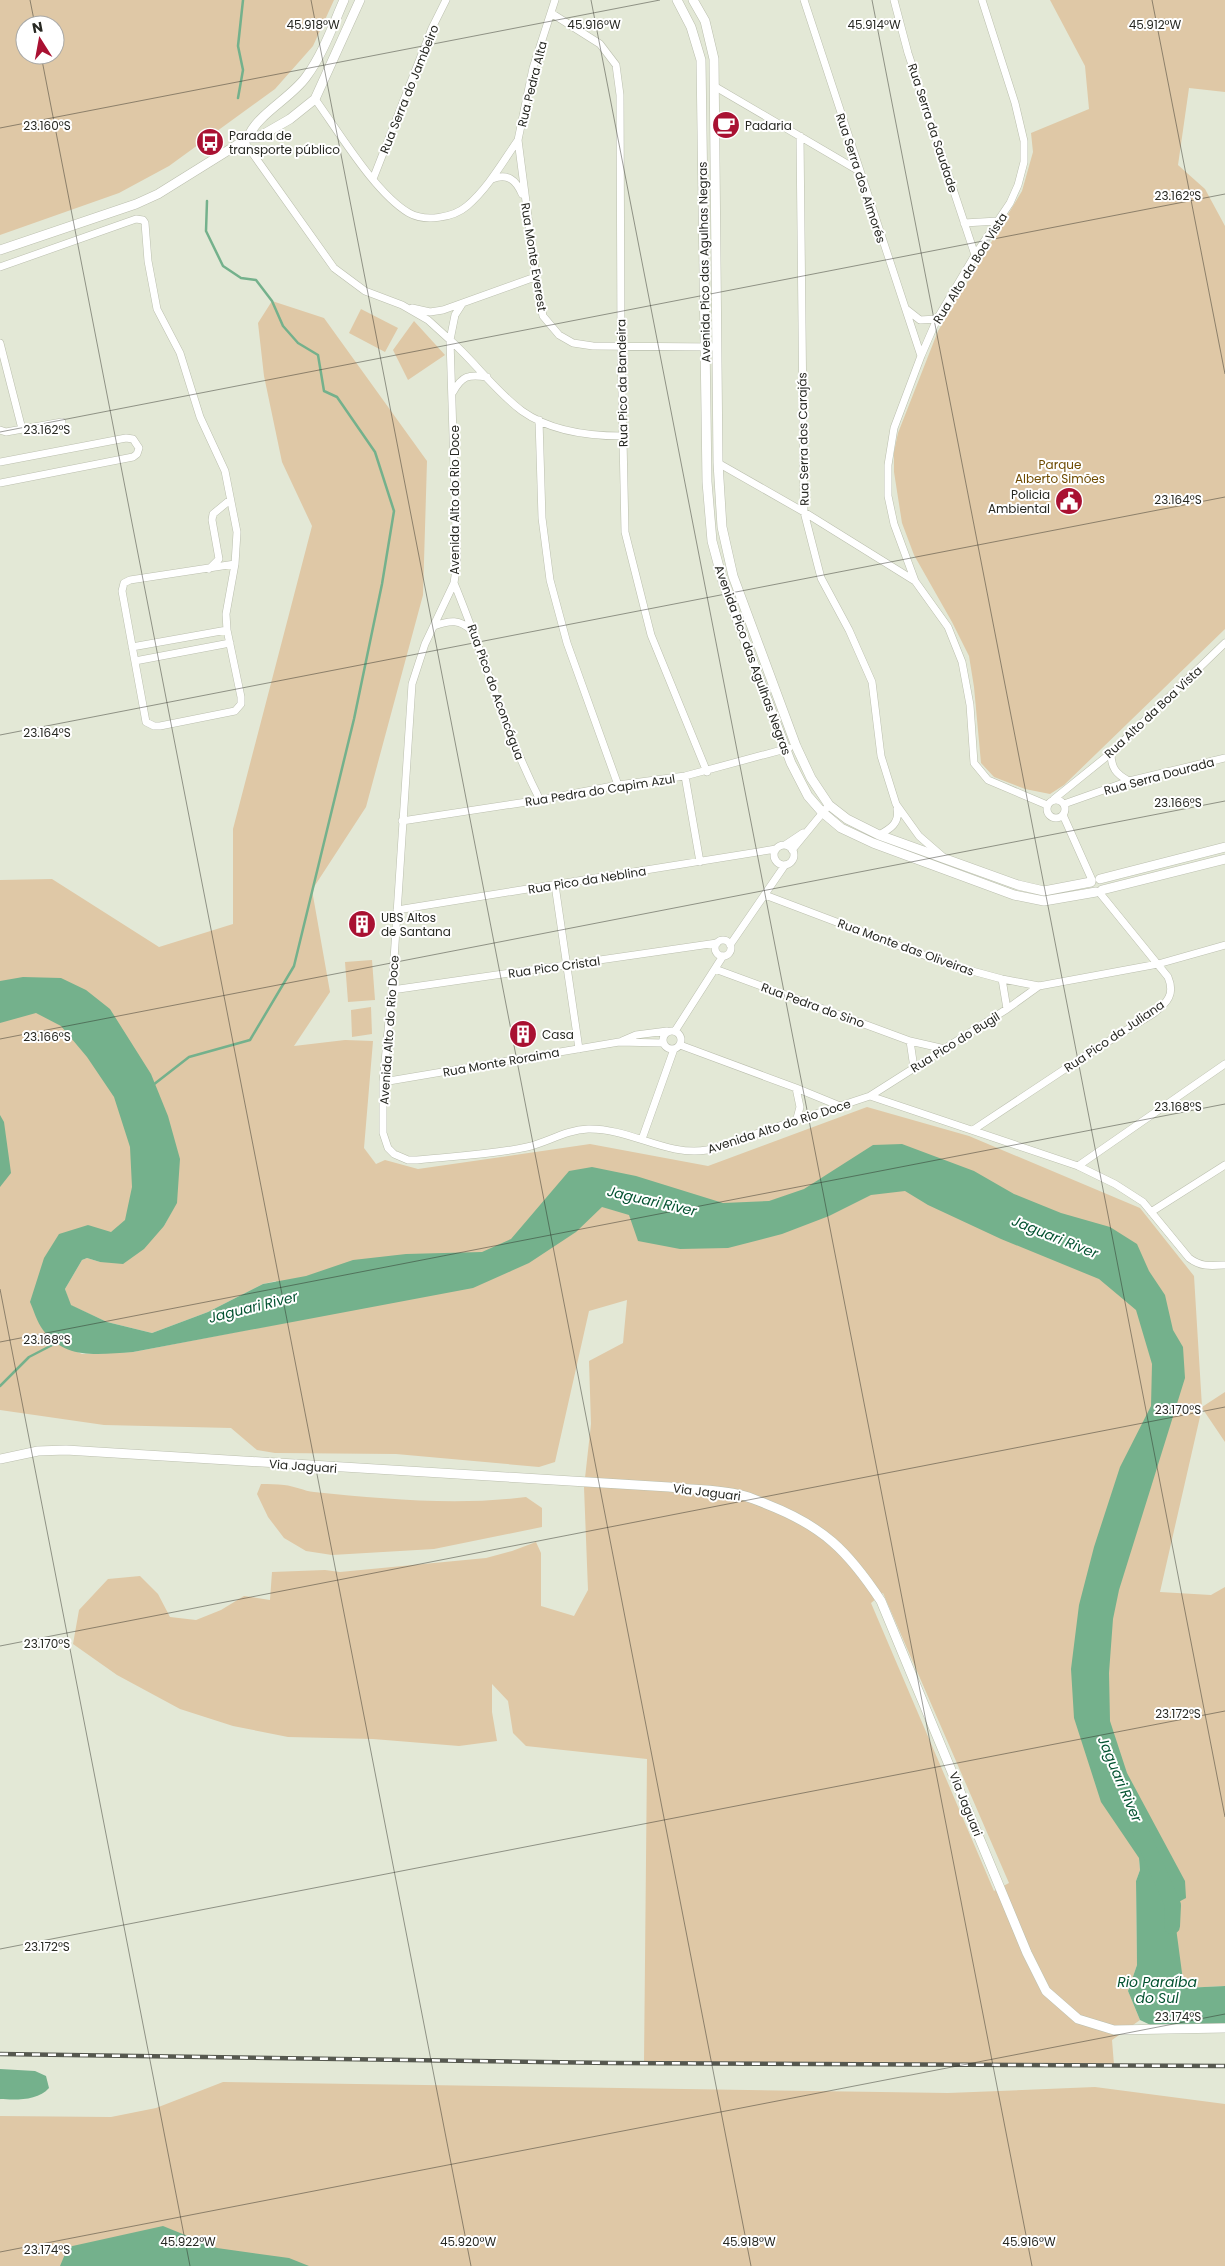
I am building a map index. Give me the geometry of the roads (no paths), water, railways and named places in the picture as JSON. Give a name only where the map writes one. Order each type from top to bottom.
[{"type":"street","points":[[246,139],[251,128],[292,93],[306,77],[318,58],[344,0]]},
{"type":"street","points":[[0,250],[136,204],[158,194],[246,139],[257,138],[290,119],[315,99],[360,0]]},
{"type":"street","name":"Rua Serra do Jambeiro","points":[[373,179],[432,28],[446,0]]},
{"type":"street","name":"Rua Pedra Alta","points":[[518,140],[533,68],[555,0]]},
{"type":"street","name":"Avenida Pico das Agulhas Negras","points":[[677,0],[691,27],[701,60],[706,482],[712,541],[723,582],[786,749],[801,782],[822,812],[841,828],[874,843],[1014,895],[1044,901],[1099,892],[1225,859]]},
{"type":"street","name":"Avenida Pico das Agulhas Negras","points":[[693,0],[705,20],[714,59],[718,463],[722,527],[729,563],[796,746],[811,778],[828,805],[847,819],[879,835],[942,856],[1018,885],[1044,891],[1094,881],[1225,847]]},
{"type":"street","name":"Rua Serra dos Aimorés","points":[[804,0],[902,305],[921,356]]},
{"type":"street","name":"Rua Serra da Saudade","points":[[894,0],[908,53],[975,255]]},
{"type":"street","name":"Rua Alto da Boa Vista","points":[[982,0],[1015,103],[1025,152],[1021,175],[1015,193],[975,255],[937,320],[921,356],[894,428],[888,465],[888,496],[894,524],[915,581],[948,627],[962,662],[970,705],[974,763],[988,780],[1047,805]]},
{"type":"street","name":"Rua Pico da Bandeira","points":[[552,13],[600,44],[616,65],[620,95],[622,436],[625,532],[651,635],[707,772]]},
{"type":"street","points":[[714,86],[859,171]]},
{"type":"street","points":[[315,99],[380,189],[410,214],[442,219],[465,208],[492,179],[518,140]]},
{"type":"street","name":"Rua Serra dos Carajás","points":[[800,136],[804,512],[822,578],[849,630],[872,682],[881,756],[896,804],[918,836],[942,856]]},
{"type":"street","points":[[246,139],[334,268],[365,291],[402,305],[430,312],[462,304],[536,277]]},
{"type":"street","name":"Rua Monte Everest","points":[[518,140],[543,316],[559,335],[574,343],[593,346],[717,347]]},
{"type":"street","points":[[492,179],[500,176],[514,180],[525,199]]},
{"type":"street","points":[[0,267],[136,219],[143,220],[157,309],[180,353],[200,417],[224,471],[237,532],[235,564],[226,614],[227,630],[241,697],[241,704],[235,711],[160,726],[149,724],[146,722],[122,591],[124,583],[130,580],[235,564]]},
{"type":"street","points":[[964,223],[998,221]]},
{"type":"street","name":"Avenida Alto do Rio Doce","points":[[462,304],[455,315],[450,340],[457,562],[454,583],[426,644],[412,684],[392,990],[383,1082],[385,1141],[394,1154],[408,1160],[525,1147],[570,1131],[600,1129],[642,1139],[683,1152],[694,1153],[796,1122],[870,1096]]},
{"type":"street","points":[[402,305],[428,320],[522,411],[556,428],[603,436],[622,436]]},
{"type":"street","points":[[902,305],[916,319],[925,321],[937,320]]},
{"type":"street","points":[[0,343],[22,429]]},
{"type":"street","points":[[453,393],[459,382],[468,376],[487,377]]},
{"type":"street","points":[[539,420],[542,518],[550,580],[567,643],[618,785]]},
{"type":"street","points":[[0,430],[6,432],[62,422]]},
{"type":"street","points":[[0,462],[126,438],[133,439],[139,448],[138,454],[133,457],[0,483]]},
{"type":"street","points":[[718,463],[804,512],[915,581]]},
{"type":"street","points":[[209,569],[219,559],[212,520],[213,514],[230,500]]},
{"type":"street","name":"Rua Pico do Aconcágua","points":[[454,583],[475,633],[499,708],[540,800]]},
{"type":"street","points":[[434,626],[448,621],[458,621],[465,624],[475,633]]},
{"type":"street","points":[[132,647],[227,630]]},
{"type":"street","points":[[135,661],[230,643]]},
{"type":"street","name":"Rua Alto da Boa Vista","points":[[1060,801],[1079,778],[1111,752],[1225,643]]},
{"type":"street","name":"Rua Pedra do Capim Azul","points":[[402,822],[540,800],[618,785],[707,772],[796,746]]},
{"type":"street","points":[[1111,752],[1111,764],[1114,771],[1129,781]]},
{"type":"street","name":"Rua Serra Dourada","points":[[1060,801],[1129,781],[1225,758]]},
{"type":"street","points":[[685,776],[700,862]]},
{"type":"street","points":[[1052,818],[1058,818],[1063,814],[1065,809],[1060,801],[1047,805],[1046,811],[1052,818],[1070,834]]},
{"type":"street","points":[[879,835],[894,824],[898,816],[896,804]]},
{"type":"street","points":[[828,805],[792,850],[793,859],[785,865],[730,945],[729,952],[724,956],[672,1031],[662,1036],[662,1042],[669,1049],[677,1047],[796,1088],[840,1106]]},
{"type":"street","points":[[1063,814],[1070,834],[1094,881],[1091,889],[1099,892]]},
{"type":"street","points":[[785,865],[779,863],[775,858],[776,849],[807,830]]},
{"type":"street","points":[[785,845],[792,850]]},
{"type":"street","name":"Rua Pico da Neblina","points":[[397,910],[776,849]]},
{"type":"street","points":[[555,885],[579,1049]]},
{"type":"street","name":"Rua Pico da Juliana","points":[[974,1130],[1165,1004],[1170,997],[1172,988],[1168,977],[1099,892]]},
{"type":"street","name":"Rua Monte das Oliveiras","points":[[765,895],[950,965],[1002,979],[1040,986],[1158,964],[1225,945]]},
{"type":"street","points":[[724,956],[715,951],[717,944],[724,941],[730,945]]},
{"type":"street","name":"Rua Pico Cristal","points":[[392,990],[717,944]]},
{"type":"street","name":"Rua Pedra do Sino","points":[[716,969],[910,1041],[945,1049]]},
{"type":"street","points":[[1002,979],[1007,1009]]},
{"type":"street","name":"Rua Pico do Bugil","points":[[870,1096],[1040,986]]},
{"type":"street","points":[[642,1139],[681,1037],[672,1031]]},
{"type":"street","name":"Rua Monte Roraima","points":[[619,1042],[636,1035],[672,1031]]},
{"type":"street","points":[[910,1041],[914,1068]]},
{"type":"street","name":"Rua Monte Roraima","points":[[383,1082],[619,1042],[662,1042]]},
{"type":"street","points":[[1078,1166],[1225,1064]]},
{"type":"street","points":[[796,1088],[800,1107],[796,1122]]},
{"type":"street","points":[[870,1096],[1078,1166],[1132,1194],[1151,1212],[1189,1258],[1198,1264],[1207,1266],[1225,1265]]},
{"type":"street","points":[[1151,1212],[1225,1164]]},
{"type":"street","name":"Via Jaguari","points":[[0,1459],[38,1451],[66,1450],[668,1487],[741,1495],[795,1516],[824,1533],[865,1577],[881,1601],[1027,1953],[1046,1990],[1078,2019],[1114,2030],[1225,2028]]},
{"type":"water","name":"Rio Paraíba do Sul","points":[[23,977],[61,978],[86,990],[110,1009],[151,1074],[168,1116],[180,1159],[177,1203],[164,1226],[144,1249],[123,1264],[100,1262],[87,1258],[82,1260],[65,1289],[71,1305],[107,1322],[152,1333],[208,1312],[263,1284],[306,1276],[353,1260],[406,1254],[482,1252],[511,1239],[569,1171],[592,1167],[636,1176],[723,1203],[769,1201],[804,1189],[873,1145],[902,1144],[974,1171],[1014,1194],[1061,1213],[1110,1227],[1137,1244],[1149,1271],[1165,1295],[1173,1330],[1183,1347],[1185,1378],[1119,1590],[1113,1619],[1109,1673],[1110,1721],[1127,1773],[1185,1881],[1186,1898],[1173,1905],[1184,1988],[1225,1986],[1225,2029],[1159,2029],[1140,2020],[1128,1991],[1137,1965],[1136,1881],[1140,1870],[1139,1858],[1101,1802],[1074,1718],[1071,1669],[1079,1605],[1094,1547],[1120,1467],[1151,1406],[1152,1364],[1136,1310],[1099,1279],[1001,1239],[928,1205],[905,1191],[871,1195],[829,1216],[782,1234],[728,1248],[680,1249],[638,1241],[629,1215],[602,1207],[576,1232],[529,1263],[473,1288],[133,1352],[96,1354],[73,1351],[62,1347],[52,1340],[43,1330],[30,1302],[44,1258],[59,1234],[88,1225],[111,1232],[125,1220],[132,1187],[130,1147],[114,1097],[87,1057],[61,1026],[36,1013],[0,1023],[0,981]]},
{"type":"water","points":[[0,1115],[4,1122],[11,1173],[0,1187]]},
{"type":"water","points":[[0,2069],[35,2071],[46,2076],[49,2088],[33,2097],[0,2099]]},
{"type":"water","points":[[163,2226],[217,2248],[289,2258],[309,2266],[60,2266],[68,2247]]},
{"type":"waterway","points":[[238,98],[243,70],[238,46],[243,0]]},
{"type":"waterway","points":[[153,1085],[189,1057],[250,1040],[294,966],[354,719],[382,584],[394,511],[375,452],[337,397],[324,391],[318,355],[298,343],[283,326],[272,301],[256,280],[241,278],[223,266],[206,231],[207,201]]},
{"type":"waterway","points":[[0,1386],[29,1357],[58,1342]]},
{"type":"waterway","name":"Jaguari River","points":[[1137,1823],[1173,1905],[1172,1926]]},
{"type":"railway","points":[[0,2054],[612,2063],[1225,2066]]},
{"type":"place","name":"Padaria","points":[[726,125]]},
{"type":"place","name":"Parada de transporte público","points":[[210,142]]},
{"type":"place","name":"Policia Ambiental","points":[[1069,501]]},
{"type":"place","name":"UBS Altos de Santana","points":[[362,924]]},
{"type":"place","name":"Casa","points":[[523,1034]]},
{"type":"park label","name":"Parque Alberto Simões","points":[[1060,471]]}]
